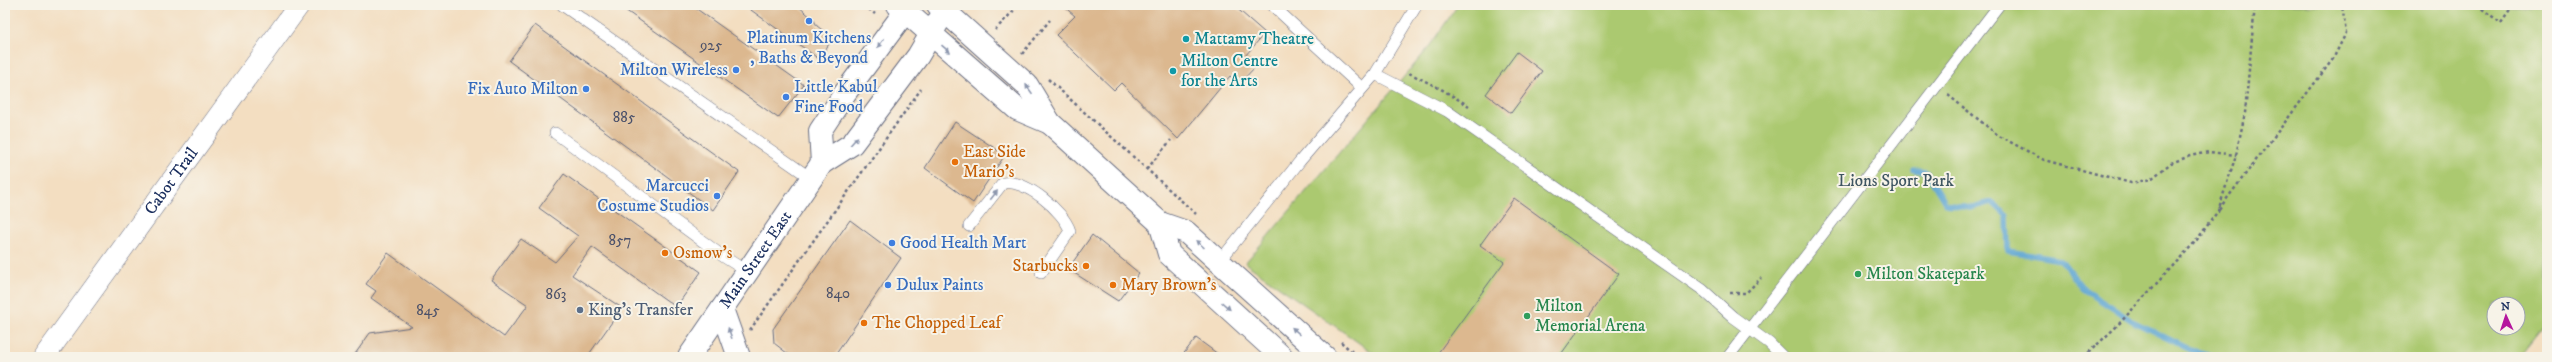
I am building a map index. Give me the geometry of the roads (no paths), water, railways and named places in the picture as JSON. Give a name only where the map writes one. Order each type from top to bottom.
[{"type":"main road","name":"Main Street East","points":[[817,171],[820,131],[886,36],[912,16],[944,7]]},
{"type":"main road","points":[[944,7],[1027,86],[1050,122],[1160,223],[1186,232],[1219,262],[1332,349]]},
{"type":"main road","name":"Main Street East","points":[[689,357],[817,171],[852,144],[918,56],[912,16]]},
{"type":"main road","points":[[912,16],[1017,109],[1050,122]]},
{"type":"main road","points":[[1160,223],[1169,254],[1275,354]]},
{"type":"main road","points":[[722,309],[737,353]]},
{"type":"street","name":"Cabot Trail","points":[[44,357],[299,5]]},
{"type":"lane","points":[[562,5],[817,171]]},
{"type":"lane","points":[[1272,5],[1362,88]]},
{"type":"lane","points":[[1219,262],[1300,161],[1374,74],[1417,5]]},
{"type":"lane","points":[[1728,357],[1893,143],[1935,85],[1999,5]]},
{"type":"lane","points":[[1374,74],[1447,111],[1703,290],[1749,329],[1769,343],[1783,357]]},
{"type":"lane","points":[[555,133],[724,257],[748,272]]},
{"type":"lane","points":[[969,226],[1003,183],[1012,181],[1023,185],[1063,215],[1070,231],[1042,273]]},
{"type":"waterway","points":[[1914,170],[1926,171],[1946,204],[1970,208],[1992,202],[2007,216],[2008,251],[2061,260],[2084,290],[2134,322],[2191,350],[2219,357]]},
{"type":"place","name":"Platinum Kitchens , Baths & Beyond","points":[[809,21]]},
{"type":"place","name":"Mattamy Theatre","points":[[1186,39]]},
{"type":"place","name":"Milton Wireless","points":[[736,70]]},
{"type":"place","name":"Milton Centre for the Arts","points":[[1173,71]]},
{"type":"place","name":"Fix Auto Milton","points":[[586,89]]},
{"type":"place","name":"Little Kabul Fine Food","points":[[786,97]]},
{"type":"place","name":"East Side Mario's","points":[[955,162]]},
{"type":"place","name":"Marcucci Costume Studios","points":[[717,196]]},
{"type":"place","name":"Good Health Mart","points":[[892,243]]},
{"type":"place","name":"Osmow's","points":[[665,253]]},
{"type":"place","name":"Starbucks","points":[[1086,266]]},
{"type":"place","name":"Milton Skatepark","points":[[1858,274]]},
{"type":"place","name":"Dulux Paints","points":[[888,285]]},
{"type":"place","name":"Mary Brown's","points":[[1113,285]]},
{"type":"place","name":"King’s Transfer","points":[[580,310]]},
{"type":"place","name":"Milton Memorial Arena","points":[[1527,316]]},
{"type":"place","name":"The Chopped Leaf","points":[[864,323]]},
{"type":"park label","name":"Lions Sport Park","points":[[1896,181]]}]
